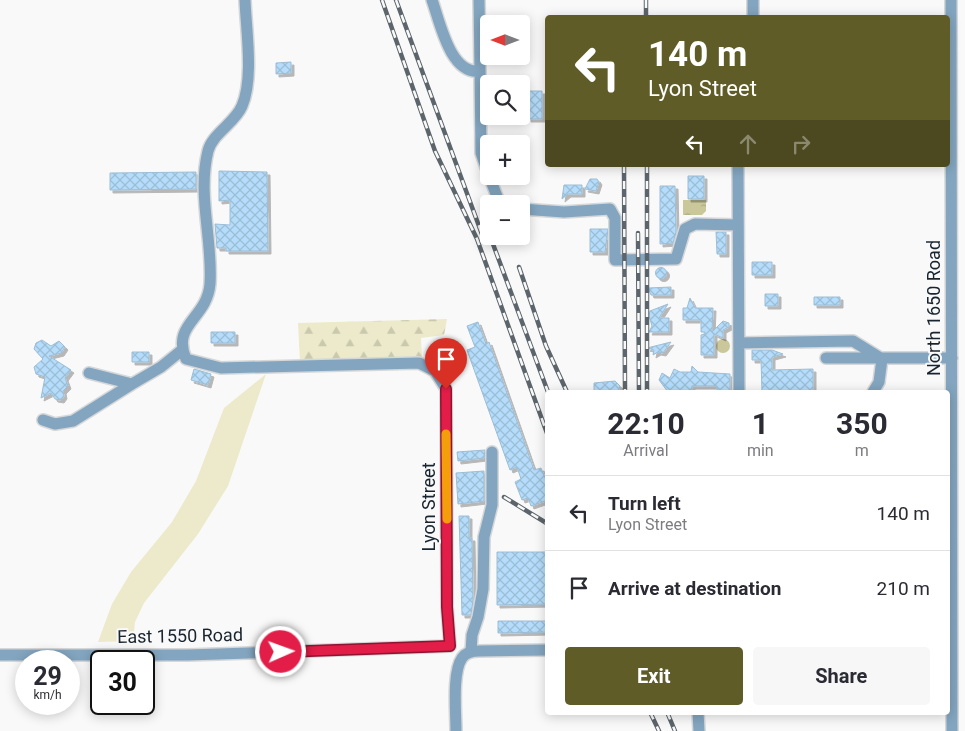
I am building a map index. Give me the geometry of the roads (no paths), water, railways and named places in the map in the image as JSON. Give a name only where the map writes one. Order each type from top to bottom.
[{"type":"street","points":[[43,420],[55,424],[73,421],[161,367],[182,350],[183,331],[202,310],[210,285],[204,178],[208,149],[242,107],[248,77],[245,0]]},
{"type":"street","points":[[432,0],[451,54],[463,68],[480,71]]},
{"type":"street","points":[[479,0],[481,135]]},
{"type":"street","points":[[753,0],[753,15]]},
{"type":"street","name":"North 1650 Road","points":[[950,0],[952,358],[950,646],[952,731]]},
{"type":"street","points":[[738,167],[739,390]]},
{"type":"street","points":[[530,210],[564,212],[610,209],[615,218],[615,260],[676,259],[685,229],[695,224],[738,225]]},
{"type":"street","points":[[739,343],[853,341],[882,360]]},
{"type":"street","name":"Lyon Street","points":[[182,350],[186,359],[221,368],[419,363],[435,371],[446,389],[447,607],[450,646]]},
{"type":"street","points":[[826,358],[882,360],[952,358]]},
{"type":"street","points":[[874,390],[879,382],[882,360]]},
{"type":"street","points":[[89,373],[132,384]]},
{"type":"street","points":[[456,731],[456,675],[467,654],[483,589],[484,537],[492,505],[492,452]]},
{"type":"street","points":[[950,646],[965,645]]},
{"type":"street","points":[[450,646],[467,654],[545,650]]},
{"type":"street","name":"East 1550 Road","points":[[0,655],[188,655],[450,646]]},
{"type":"street","points":[[698,715],[699,731]]},
{"type":"water","points":[[683,200],[706,200],[706,211],[702,215],[683,215]]},
{"type":"water","points":[[720,339],[726,339],[730,346],[726,353],[720,353],[716,349],[716,343]]},
{"type":"railway","points":[[382,0],[435,151],[477,239],[545,428]]},
{"type":"railway","points":[[396,0],[480,229]]},
{"type":"railway","points":[[646,0],[646,15]]},
{"type":"railway","points":[[624,167],[625,390]]},
{"type":"railway","points":[[647,167],[647,390]]},
{"type":"railway","points":[[638,233],[639,390]]},
{"type":"railway","points":[[493,245],[547,390]]},
{"type":"railway","points":[[519,267],[546,346],[566,390]]},
{"type":"railway","points":[[504,497],[545,522]]},
{"type":"railway","points":[[651,715],[659,731]]},
{"type":"railway","points":[[668,715],[675,731]]}]
